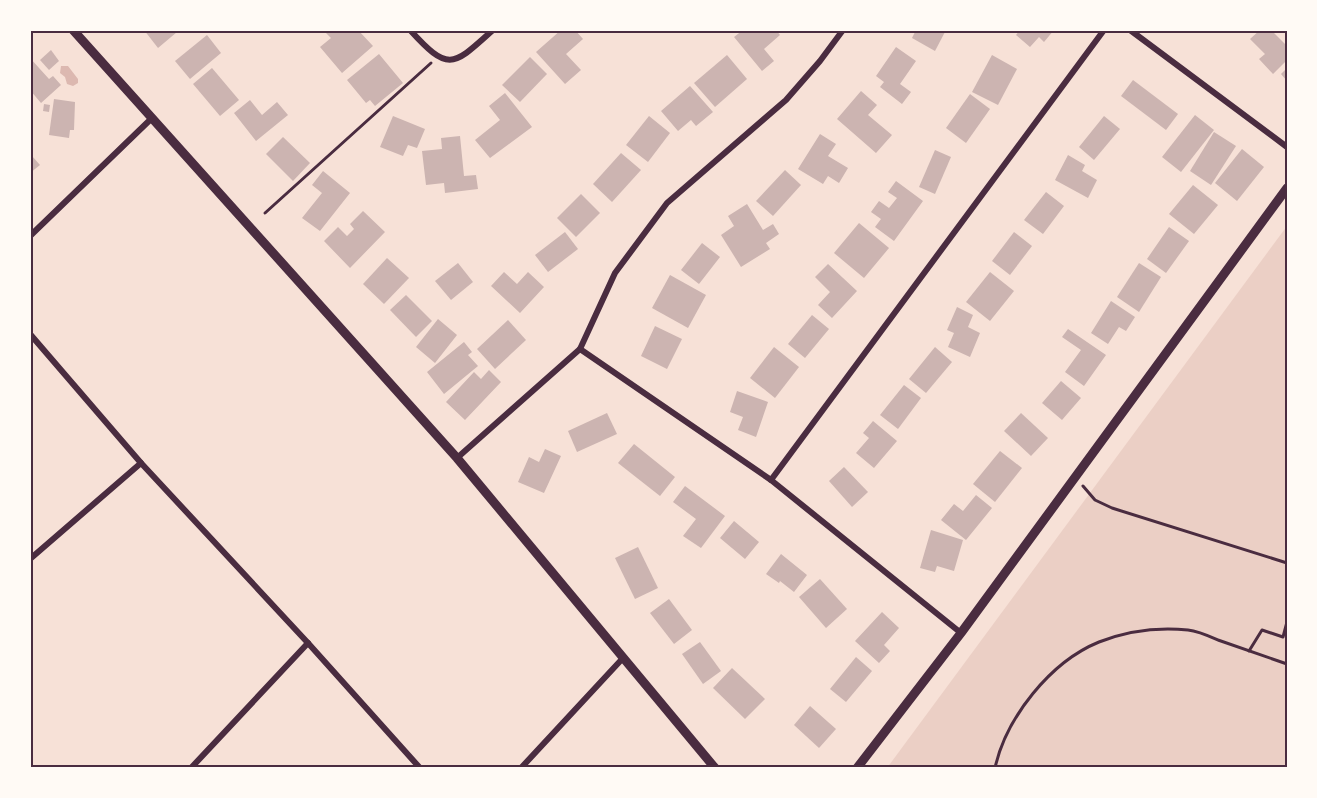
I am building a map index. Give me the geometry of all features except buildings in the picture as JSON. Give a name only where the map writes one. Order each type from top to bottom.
[{"type":"street","points":[[74,30],[457,458],[715,768]]},
{"type":"street","points":[[410,30],[435,56],[453,60],[464,56],[493,30]]},
{"type":"street","points":[[457,458],[580,349],[615,273],[667,203],[786,100],[843,30]]},
{"type":"street","points":[[771,480],[1104,30]]},
{"type":"street","points":[[1130,30],[1287,147]]},
{"type":"street","points":[[30,236],[152,118]]},
{"type":"street","points":[[857,768],[961,633],[1287,188]]},
{"type":"street","points":[[30,334],[141,463],[420,768]]},
{"type":"street","points":[[580,349],[771,480],[961,633]]},
{"type":"street","points":[[30,560],[141,463]]},
{"type":"street","points":[[191,768],[308,643]]},
{"type":"street","points":[[521,768],[623,658]]},
{"type":"path","points":[[265,213],[414,79],[435,56]]},
{"type":"path","points":[[1080,483],[1095,500],[1113,508],[1287,563]]},
{"type":"path","points":[[1249,651],[1262,630],[1282,637],[1287,622]]},
{"type":"path","points":[[995,768],[1010,726],[1026,701],[1050,675],[1096,643],[1156,629],[1190,630],[1287,664]]},
{"type":"shaded area","points":[[61,66],[68,66],[78,79],[78,83],[73,86],[67,84],[65,77],[60,73]]},
{"type":"shaded area","points":[[1287,226],[1287,768],[887,768]]}]
